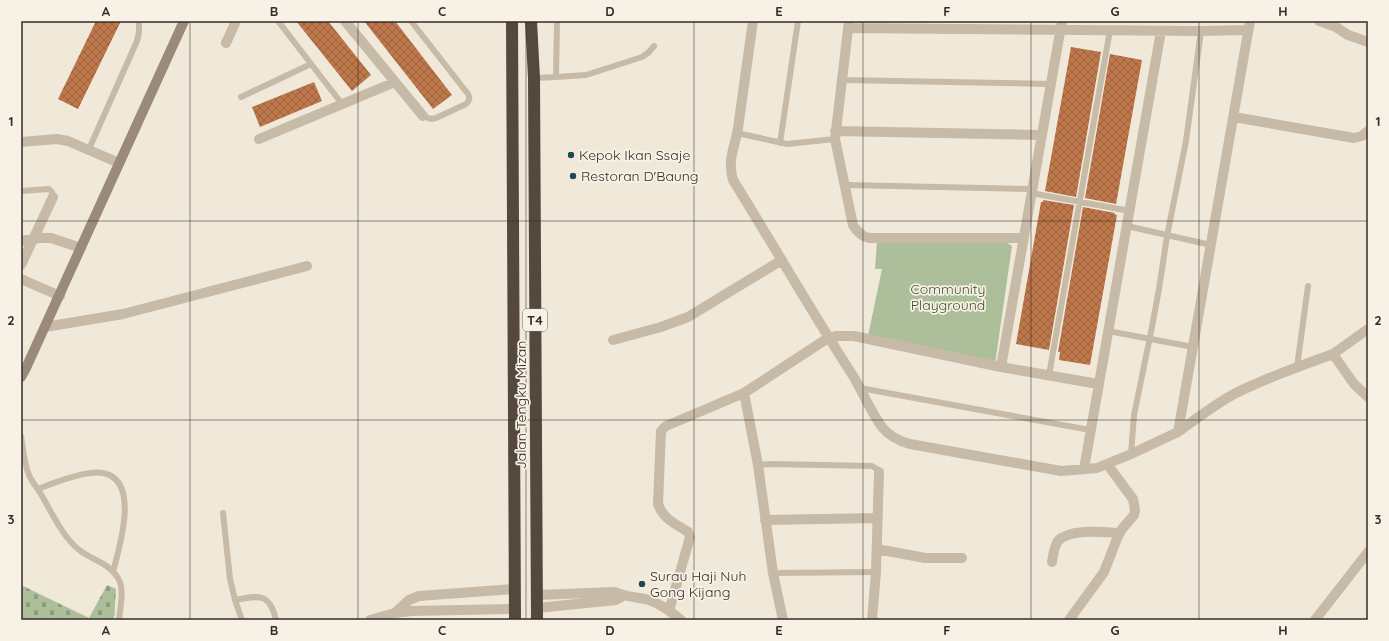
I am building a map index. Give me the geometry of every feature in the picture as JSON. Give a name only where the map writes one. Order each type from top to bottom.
[{"type":"highway","name":"Jalan Tengku Mizan","points":[[512,21],[515,614]]},
{"type":"highway","name":"Jalan Tengku Mizan","points":[[531,21],[534,78],[537,614]]},
{"type":"street","points":[[21,377],[60,296],[184,21]]},
{"type":"street","points":[[226,43],[236,21]]},
{"type":"street","points":[[346,21],[423,116]]},
{"type":"street","points":[[753,21],[737,133],[730,159],[730,169],[733,180],[882,426],[893,437],[902,442],[1061,471],[1097,468],[1178,432],[1216,405],[1235,394],[1297,367],[1333,354],[1368,329]]},
{"type":"street","points":[[1319,21],[1336,26],[1348,35],[1368,42]]},
{"type":"street","points":[[1023,238],[869,238],[857,232],[853,225],[835,135],[849,25],[1062,25],[1110,30],[1161,31],[1202,31],[1249,25],[1178,432]]},
{"type":"street","points":[[1001,367],[1062,25]]},
{"type":"street","points":[[1084,469],[1161,31]]},
{"type":"street","points":[[259,140],[395,82]]},
{"type":"street","points":[[1234,117],[1354,138],[1362,136],[1368,131]]},
{"type":"street","points":[[835,135],[1042,135]]},
{"type":"street","points":[[21,142],[57,139],[68,141],[119,163]]},
{"type":"street","points":[[21,265],[53,196]]},
{"type":"street","points":[[21,241],[51,238],[81,248]]},
{"type":"street","points":[[613,340],[661,327],[688,317],[782,260]]},
{"type":"street","points":[[45,327],[123,314],[307,266]]},
{"type":"street","points":[[21,279],[60,296]]},
{"type":"street","points":[[669,611],[690,537],[688,532],[664,516],[660,511],[658,504],[661,430],[666,426],[744,393],[828,338],[854,336],[1001,367],[1098,384]]},
{"type":"street","points":[[1333,354],[1354,384],[1368,397]]},
{"type":"street","points":[[744,393],[758,465],[773,574],[783,620]]},
{"type":"street","points":[[1070,620],[1104,572],[1119,533],[1134,515],[1135,504],[1133,499],[1107,464]]},
{"type":"street","points":[[872,620],[876,572],[879,472]]},
{"type":"street","points":[[765,520],[878,518]]},
{"type":"street","points":[[1052,562],[1057,542],[1065,536],[1091,532],[1119,533]]},
{"type":"street","points":[[877,549],[925,558],[962,558]]},
{"type":"street","points":[[1315,620],[1368,552]]},
{"type":"street","points":[[395,613],[409,600],[419,596],[514,589]]},
{"type":"street","points":[[537,595],[615,592],[623,596],[651,601],[681,620]]},
{"type":"street","points":[[537,614],[616,600],[623,596]]},
{"type":"street","points":[[409,600],[412,616]]},
{"type":"street","points":[[370,620],[395,613],[412,616],[515,614]]},
{"type":"lane","points":[[89,149],[137,41],[139,21]]},
{"type":"lane","points":[[278,21],[342,104]]},
{"type":"lane","points":[[411,21],[470,98],[466,104],[436,118],[431,119],[423,116]]},
{"type":"lane","points":[[556,77],[557,21]]},
{"type":"lane","points":[[780,143],[798,21]]},
{"type":"lane","points":[[1049,375],[1110,30]]},
{"type":"lane","points":[[1130,454],[1134,415],[1150,338],[1167,236],[1186,141],[1202,31]]},
{"type":"lane","points":[[534,78],[586,76],[642,57],[650,52],[654,46]]},
{"type":"lane","points":[[241,97],[312,64]]},
{"type":"lane","points":[[842,80],[1051,84]]},
{"type":"lane","points":[[737,133],[787,144],[835,135]]},
{"type":"lane","points":[[846,185],[1032,191],[1079,202],[1130,211]]},
{"type":"lane","points":[[21,192],[49,189],[53,196]]},
{"type":"lane","points":[[1127,226],[1211,245]]},
{"type":"lane","points":[[1297,367],[1308,286]]},
{"type":"lane","points":[[1108,331],[1193,347]]},
{"type":"lane","points":[[860,388],[1090,430]]},
{"type":"lane","points":[[21,436],[29,475],[67,538],[77,549],[102,563],[113,572],[118,579],[121,586],[119,620]]},
{"type":"lane","points":[[758,465],[872,466],[879,472]]},
{"type":"lane","points":[[38,489],[61,480],[84,474],[102,473],[114,477],[122,488],[126,503],[123,528],[113,572]]},
{"type":"lane","points":[[223,513],[230,579],[241,620]]},
{"type":"lane","points":[[773,574],[876,572]]},
{"type":"lane","points":[[235,600],[252,597],[262,598],[272,606],[276,620]]},
{"type":"green space","name":"Community Playground","points":[[877,242],[1006,242],[1012,246],[995,364],[868,336],[882,269],[875,269]]},
{"type":"green space","points":[[21,585],[89,618],[107,585],[116,589],[114,620],[21,620]]},
{"type":"building","points":[[96,21],[121,21],[78,109],[58,99]]},
{"type":"building","points":[[296,21],[328,21],[371,75],[352,91]]},
{"type":"building","points":[[364,21],[395,21],[452,95],[433,109]]},
{"type":"building","points":[[1071,47],[1101,52],[1076,197],[1045,191]]},
{"type":"building","points":[[1110,54],[1142,60],[1116,204],[1085,198]]},
{"type":"building","points":[[314,82],[322,101],[260,127],[252,107]]},
{"type":"building","points":[[1043,200],[1074,205],[1049,350],[1016,344],[1041,202],[1043,202]]},
{"type":"building","points":[[1083,207],[1115,213],[1114,214],[1117,215],[1090,365],[1059,360],[1060,352],[1058,352]]},
{"type":"place","name":"Kepok Ikan Ssaje","points":[[571,155]]},
{"type":"place","name":"Restoran D'Baung","points":[[573,176]]},
{"type":"place","name":"Surau Haji Nuh Gong Kijang","points":[[642,584]]}]
